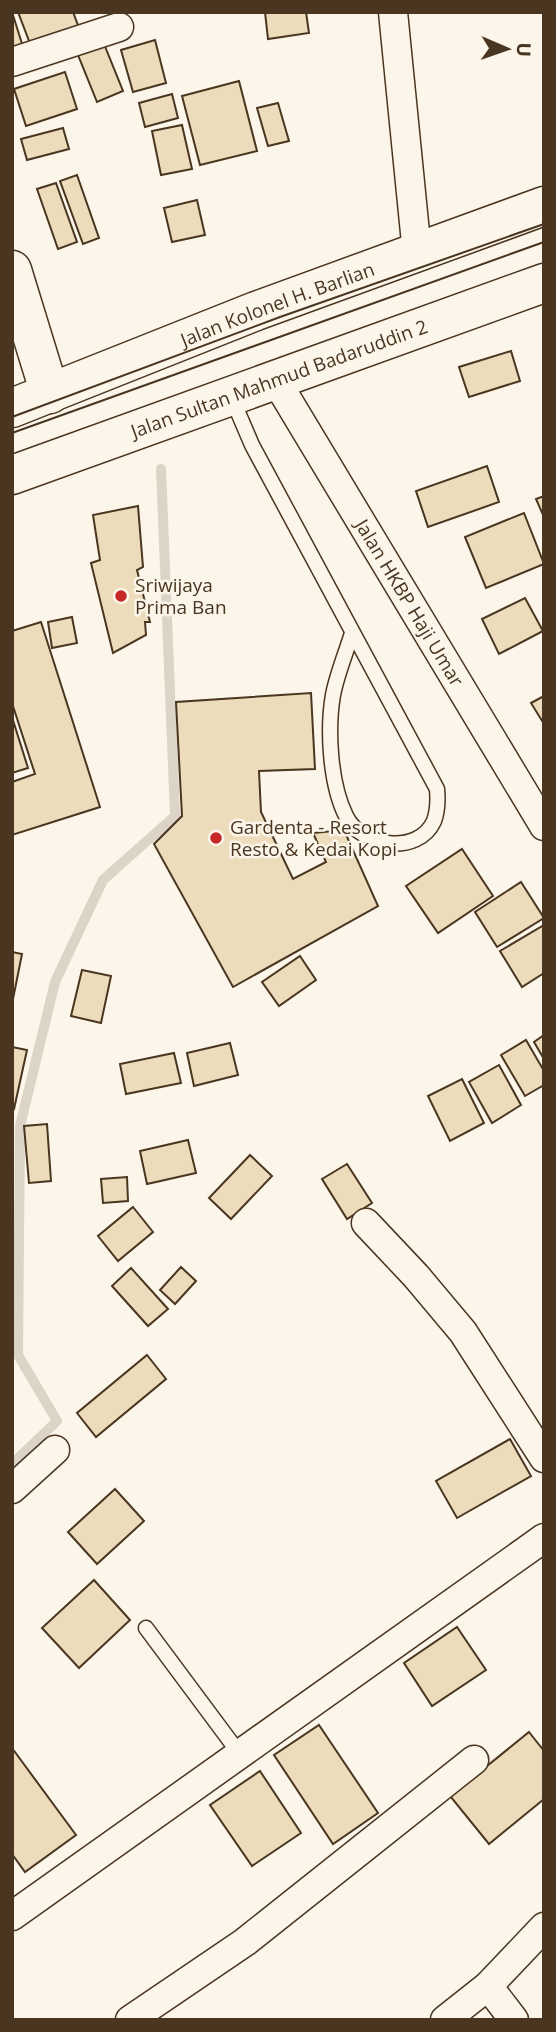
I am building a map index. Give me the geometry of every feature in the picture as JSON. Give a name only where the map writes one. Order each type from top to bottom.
[{"type":"main road","name":"Jalan Kolonel H. Barlian","points":[[12,408],[256,311],[544,206]]},
{"type":"main road","points":[[12,270],[50,394]]},
{"type":"main road","name":"Jalan Sultan Mahmud Badaruddin 2","points":[[12,475],[544,283]]},
{"type":"street","points":[[393,12],[417,253]]},
{"type":"street","points":[[12,62],[119,27]]},
{"type":"street","name":"Jalan HKBP Haji Umar","points":[[275,379],[544,826]]},
{"type":"street","points":[[366,1223],[416,1276],[534,1420],[544,1458]]},
{"type":"street","points":[[12,1489],[55,1450]]},
{"type":"street","points":[[12,1916],[544,1538]]},
{"type":"street","points":[[130,2020],[245,1942],[474,1760]]},
{"type":"street","points":[[445,2020],[488,1986],[544,1927]]},
{"type":"street","points":[[488,1986],[514,2020]]},
{"type":"lane","points":[[231,396],[252,445],[437,789],[438,806],[433,823],[420,837],[409,841],[375,842],[360,835],[346,818],[335,788],[331,742],[333,695],[352,633]]},
{"type":"lane","points":[[146,1628],[239,1753]]},
{"type":"building","points":[[12,12],[24,50],[12,54]]},
{"type":"building","points":[[18,12],[73,12],[79,28],[31,46]]},
{"type":"building","points":[[265,12],[306,12],[309,33],[268,39]]},
{"type":"building","points":[[102,39],[123,91],[97,102],[76,50]]},
{"type":"building","points":[[155,40],[166,83],[133,92],[121,50]]},
{"type":"building","points":[[65,72],[77,109],[26,126],[14,89]]},
{"type":"building","points":[[239,81],[257,151],[200,165],[182,96]]},
{"type":"building","points":[[172,94],[178,118],[145,127],[139,103]]},
{"type":"building","points":[[278,103],[289,141],[268,146],[257,108]]},
{"type":"building","points":[[182,125],[192,169],[161,175],[152,131]]},
{"type":"building","points":[[63,128],[69,149],[27,160],[21,139]]},
{"type":"building","points":[[77,175],[99,238],[83,244],[60,181]]},
{"type":"building","points":[[56,183],[77,242],[58,249],[37,189]]},
{"type":"building","points":[[197,200],[205,235],[172,242],[164,208]]},
{"type":"building","points":[[511,351],[520,381],[469,397],[459,367]]},
{"type":"building","points":[[487,466],[499,502],[428,527],[416,491]]},
{"type":"building","points":[[544,496],[544,517],[536,499]]},
{"type":"building","name":"Sriwijaya Prima Ban","points":[[138,506],[143,567],[137,570],[150,622],[145,622],[146,635],[113,653],[91,563],[100,560],[93,515]]},
{"type":"building","points":[[524,513],[544,564],[486,588],[465,537]]},
{"type":"building","points":[[525,598],[543,631],[499,654],[482,619]]},
{"type":"building","points":[[72,617],[77,643],[52,648],[48,622]]},
{"type":"building","points":[[41,622],[100,807],[12,835],[12,782],[35,774],[12,703],[12,631]]},
{"type":"building","name":"Gardenta - Resort Resto & Kedai Kopi","points":[[311,693],[315,769],[259,771],[261,812],[293,879],[326,862],[313,833],[344,830],[378,906],[233,987],[154,844],[182,816],[176,702]]},
{"type":"building","points":[[544,696],[544,724],[531,703]]},
{"type":"building","points":[[12,717],[28,768],[12,773]]},
{"type":"building","points":[[462,849],[493,896],[438,933],[406,886]]},
{"type":"building","points":[[521,882],[544,918],[497,947],[475,912]]},
{"type":"building","points":[[544,925],[544,973],[522,987],[500,951]]},
{"type":"building","points":[[12,952],[22,954],[13,999],[12,998]]},
{"type":"building","points":[[300,956],[316,980],[279,1006],[262,982]]},
{"type":"building","points":[[82,970],[111,976],[101,1023],[71,1016]]},
{"type":"building","points":[[544,1035],[544,1059],[534,1042]]},
{"type":"building","points":[[526,1040],[544,1071],[544,1085],[525,1096],[501,1055]]},
{"type":"building","points":[[230,1043],[238,1075],[194,1086],[187,1053]]},
{"type":"building","points":[[12,1047],[27,1050],[14,1109],[12,1108]]},
{"type":"building","points":[[174,1053],[181,1083],[126,1094],[120,1064]]},
{"type":"building","points":[[499,1065],[521,1105],[492,1123],[469,1082]]},
{"type":"building","points":[[462,1079],[484,1123],[450,1141],[428,1096]]},
{"type":"building","points":[[47,1124],[51,1181],[29,1183],[24,1126]]},
{"type":"building","points":[[188,1140],[196,1173],[147,1184],[140,1151]]},
{"type":"building","points":[[250,1155],[272,1176],[231,1219],[209,1198]]},
{"type":"building","points":[[347,1164],[372,1203],[347,1219],[322,1179]]},
{"type":"building","points":[[127,1177],[128,1201],[103,1203],[101,1179]]},
{"type":"building","points":[[133,1207],[153,1232],[118,1261],[98,1236]]},
{"type":"building","points":[[181,1267],[196,1281],[175,1304],[160,1290]]},
{"type":"building","points":[[131,1268],[168,1309],[148,1326],[112,1286]]},
{"type":"building","points":[[147,1355],[166,1379],[96,1437],[77,1413]]},
{"type":"building","points":[[510,1439],[531,1476],[457,1518],[436,1481]]},
{"type":"building","points":[[115,1489],[144,1521],[97,1564],[68,1532]]},
{"type":"building","points":[[94,1580],[130,1620],[79,1668],[42,1628]]},
{"type":"building","points":[[457,1627],[486,1670],[432,1706],[404,1663]]},
{"type":"building","points":[[319,1725],[378,1813],[333,1844],[274,1755]]},
{"type":"building","points":[[529,1732],[544,1751],[544,1799],[489,1844],[450,1796]]},
{"type":"building","points":[[12,1748],[76,1835],[25,1872],[12,1854]]},
{"type":"building","points":[[260,1771],[301,1833],[252,1866],[210,1805]]},
{"type":"waterway","points":[[12,1464],[57,1421],[18,1355],[20,1126],[55,982],[103,880],[175,816],[161,469]]},
{"type":"tram line","points":[[12,417],[280,317],[544,224]]},
{"type":"tram line","points":[[12,433],[544,242]]},
{"type":"place","name":"Sriwijaya Prima Ban","points":[[121,596]]},
{"type":"place","name":"Gardenta - Resort Resto & Kedai Kopi","points":[[216,838]]}]
